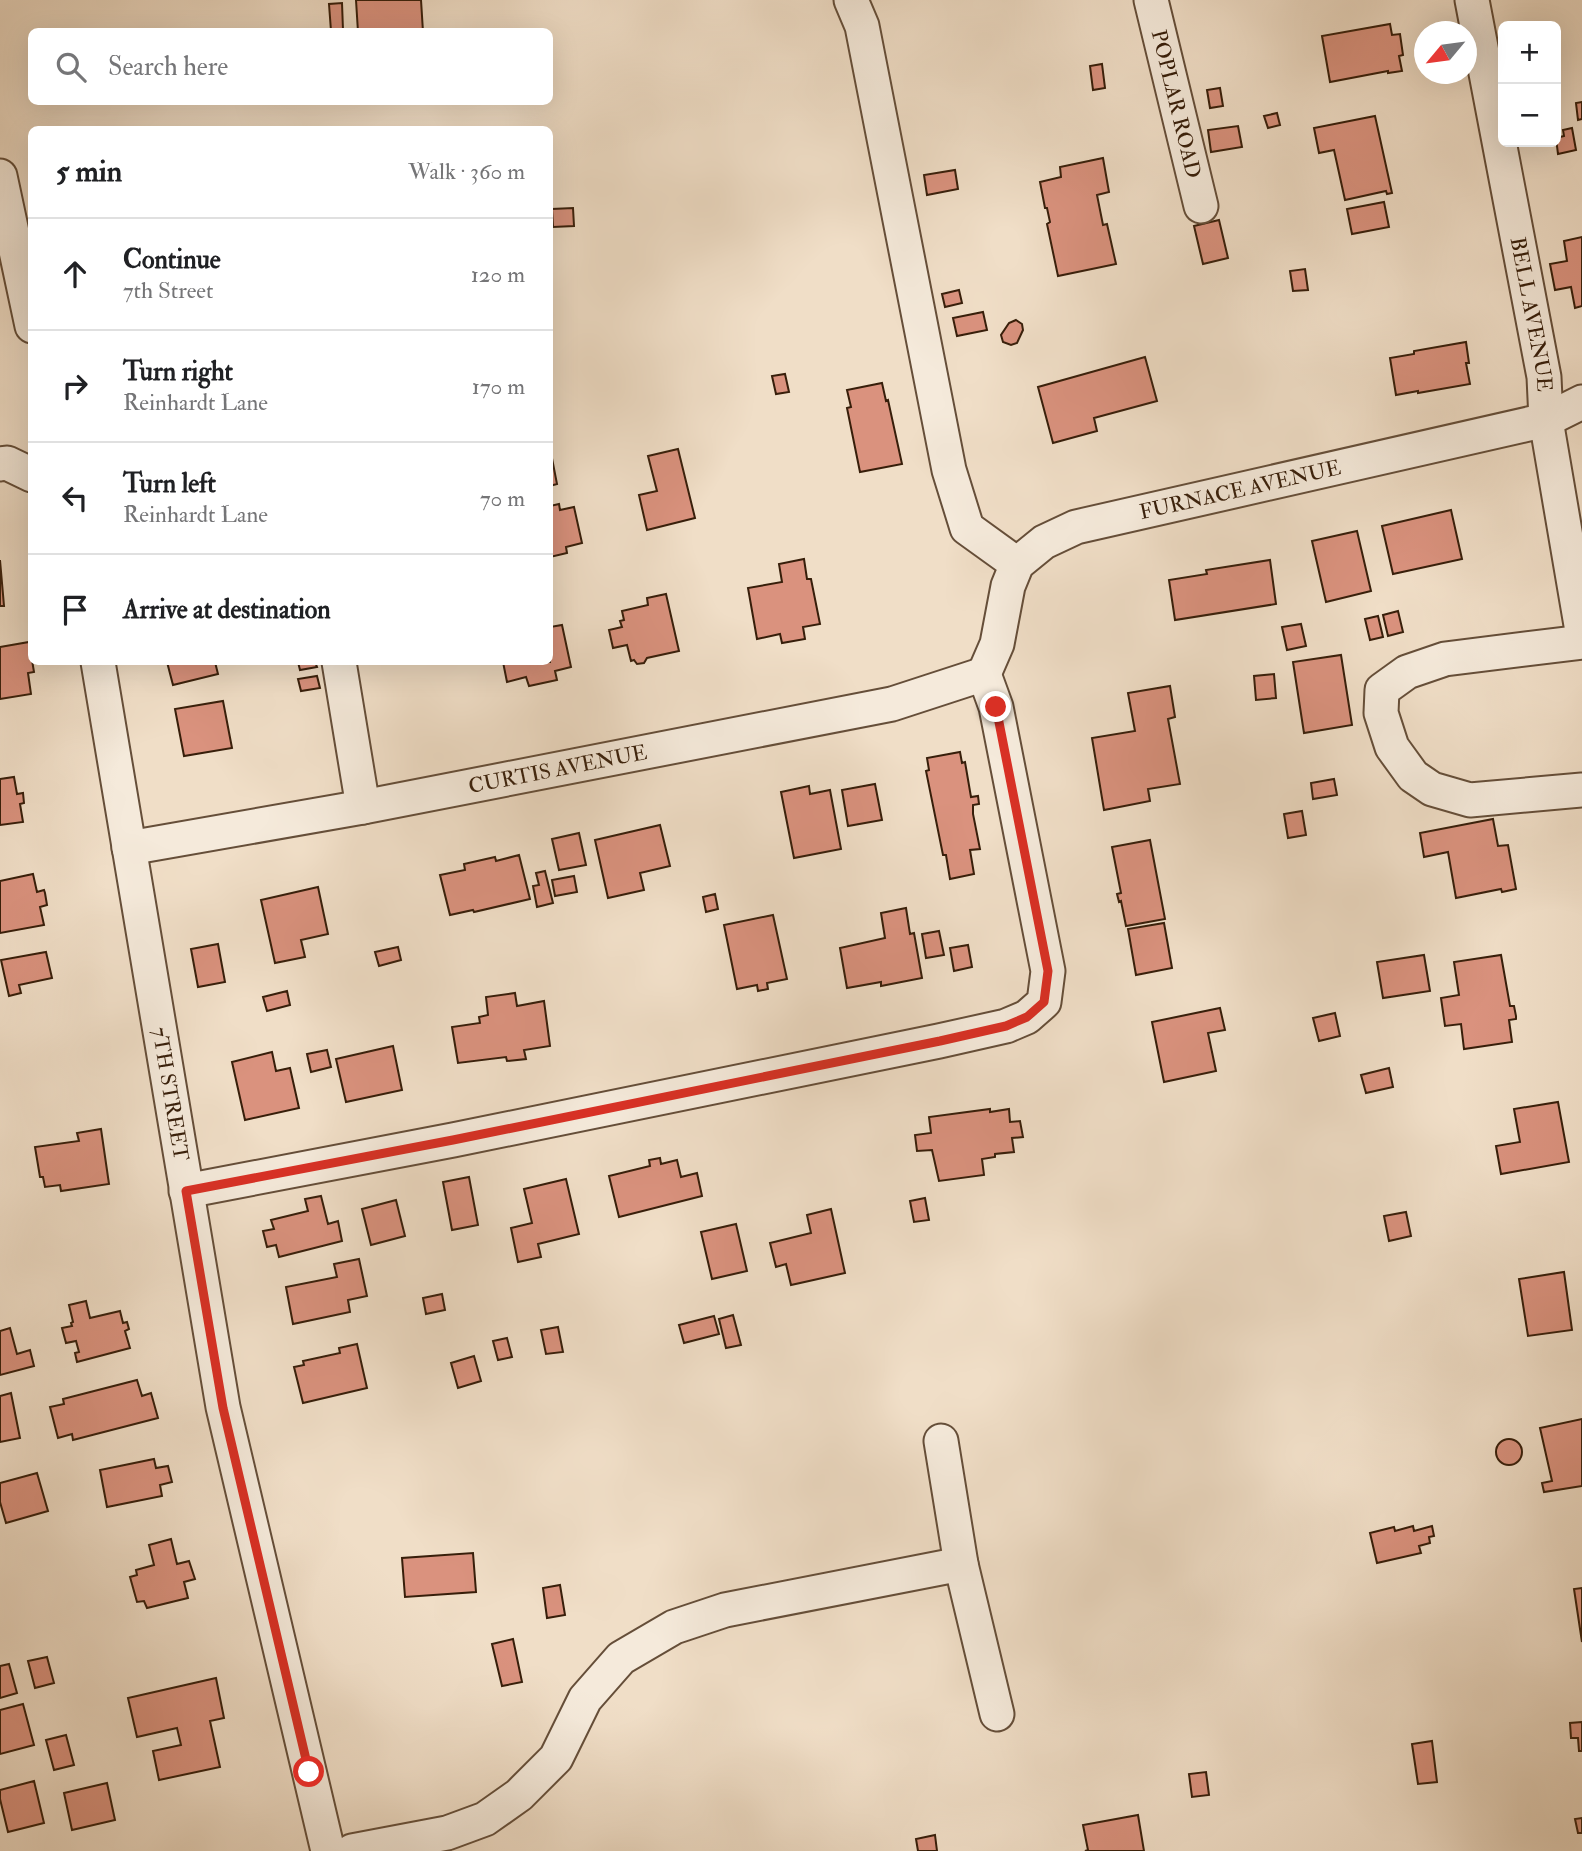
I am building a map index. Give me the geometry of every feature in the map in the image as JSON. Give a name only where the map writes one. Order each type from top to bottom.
[{"type":"street","points":[[186,1191],[926,1044],[1006,1026],[1027,1017],[1044,1002],[1048,971],[996,707],[984,674],[997,644],[1008,586],[1017,564],[967,528],[949,470],[862,26],[851,0]]},
{"type":"street","name":"POPLAR ROAD","points":[[1151,0],[1201,206]]},
{"type":"street","name":"BELL AVENUE","points":[[1472,0],[1545,377],[1546,420],[1582,631]]},
{"type":"street","points":[[0,176],[28,307]]},
{"type":"street","name":"FURNACE AVENUE","points":[[1017,564],[1044,542],[1076,527],[1546,420],[1582,402]]},
{"type":"street","points":[[0,464],[7,463],[28,473]]},
{"type":"street","points":[[1582,642],[1445,659],[1407,672],[1382,690],[1381,713],[1392,747],[1413,776],[1432,789],[1470,800],[1582,790]]},
{"type":"street","name":"7TH STREET","points":[[98,665],[223,1408],[328,1851]]},
{"type":"street","points":[[339,665],[363,807]]},
{"type":"street","name":"CURTIS AVENUE","points":[[128,848],[363,807],[892,704],[984,674]]},
{"type":"street","points":[[941,1441],[961,1564],[997,1714]]},
{"type":"street","points":[[352,1851],[447,1833],[485,1819],[519,1795],[556,1758],[585,1699],[621,1658],[674,1627],[725,1610],[961,1564]]},
{"type":"building","points":[[356,0],[421,0],[423,28],[358,28]]},
{"type":"building","points":[[342,3],[343,28],[331,28],[329,4]]},
{"type":"building","points":[[1390,24],[1392,35],[1400,34],[1403,55],[1399,56],[1402,71],[1388,71],[1330,82],[1322,36]]},
{"type":"building","points":[[1102,64],[1105,88],[1093,90],[1090,66]]},
{"type":"building","points":[[1220,88],[1223,106],[1210,108],[1207,90]]},
{"type":"building","points":[[1582,102],[1582,119],[1578,120],[1576,103]]},
{"type":"building","points":[[1277,113],[1280,125],[1268,128],[1264,116]]},
{"type":"building","points":[[1375,116],[1392,193],[1387,194],[1386,191],[1345,200],[1334,150],[1319,153],[1314,128]]},
{"type":"building","points":[[1238,126],[1242,147],[1211,152],[1208,130]]},
{"type":"building","points":[[1572,128],[1576,150],[1558,154],[1557,147],[1561,147],[1563,130]]},
{"type":"building","points":[[1103,158],[1109,192],[1097,195],[1103,225],[1107,224],[1116,264],[1058,276],[1047,224],[1050,222],[1040,182],[1061,177],[1060,167]]},
{"type":"building","points":[[955,170],[958,189],[927,195],[924,175]]},
{"type":"building","points":[[1384,202],[1389,227],[1352,234],[1347,209]]},
{"type":"building","points":[[573,208],[574,226],[553,227],[553,209]]},
{"type":"building","points":[[1219,220],[1228,258],[1203,264],[1194,226]]},
{"type":"building","points":[[1582,237],[1582,306],[1575,308],[1571,287],[1555,290],[1550,264],[1567,261],[1564,241]]},
{"type":"building","points":[[1305,269],[1308,290],[1293,291],[1290,271]]},
{"type":"building","points":[[959,290],[962,303],[945,307],[942,294]]},
{"type":"building","points":[[983,312],[987,330],[957,336],[953,318]]},
{"type":"building","points":[[1016,320],[1022,324],[1023,330],[1017,343],[1011,345],[1003,342],[1001,335],[1009,323]]},
{"type":"building","points":[[1466,342],[1470,384],[1396,395],[1390,358]]},
{"type":"building","points":[[1145,357],[1157,401],[1094,418],[1097,431],[1053,443],[1038,387]]},
{"type":"building","points":[[785,374],[789,392],[776,394],[772,376]]},
{"type":"building","points":[[882,383],[902,464],[860,472],[847,408],[851,407],[847,390]]},
{"type":"building","points":[[678,449],[695,518],[647,530],[639,495],[657,491],[648,456]]},
{"type":"building","points":[[553,463],[557,484],[553,485]]},
{"type":"building","points":[[559,504],[560,510],[574,507],[582,543],[566,547],[567,553],[553,556],[553,505]]},
{"type":"building","points":[[1451,510],[1462,559],[1393,574],[1382,526]]},
{"type":"building","points":[[1357,531],[1371,591],[1326,602],[1312,541]]},
{"type":"building","points":[[804,559],[820,624],[803,627],[805,639],[782,643],[780,634],[757,639],[748,588],[782,582],[779,564]]},
{"type":"building","points":[[0,560],[4,606],[0,606]]},
{"type":"building","points":[[1270,560],[1276,604],[1175,620],[1169,580],[1207,574],[1206,570]]},
{"type":"building","points":[[666,594],[679,651],[647,658],[644,663],[637,664],[634,660],[631,661],[627,645],[613,648],[609,630],[622,627],[622,611],[648,605],[647,598]]},
{"type":"building","points":[[1398,611],[1403,632],[1388,636],[1383,615]]},
{"type":"building","points":[[1378,616],[1383,637],[1370,640],[1365,619]]},
{"type":"building","points":[[1301,624],[1306,646],[1287,650],[1282,627]]},
{"type":"building","points":[[562,625],[571,667],[555,671],[557,680],[529,686],[526,677],[507,682],[504,665],[553,665],[553,626]]},
{"type":"building","points":[[28,642],[28,665],[33,665],[34,672],[28,673],[31,694],[0,699],[0,647]]},
{"type":"building","points":[[1341,655],[1352,725],[1304,733],[1293,662]]},
{"type":"building","points":[[168,665],[216,665],[218,674],[173,685]]},
{"type":"building","points":[[299,665],[317,667],[300,670]]},
{"type":"building","points":[[1274,674],[1276,698],[1256,700],[1254,676]]},
{"type":"building","points":[[317,676],[320,688],[301,691],[298,679]]},
{"type":"building","points":[[1170,686],[1175,717],[1168,719],[1180,784],[1148,789],[1150,801],[1104,810],[1092,738],[1135,731],[1128,693]]},
{"type":"building","points":[[223,701],[232,748],[184,756],[175,709]]},
{"type":"building","points":[[960,752],[962,763],[965,762],[971,797],[978,796],[979,804],[973,805],[973,814],[980,849],[970,850],[974,874],[950,879],[926,771],[929,770],[927,758]]},
{"type":"building","points":[[14,777],[17,794],[23,793],[24,803],[20,804],[23,822],[0,825],[0,779]]},
{"type":"building","points":[[1334,779],[1337,795],[1313,799],[1311,783]]},
{"type":"building","points":[[875,784],[882,820],[848,826],[842,790]]},
{"type":"building","points":[[809,786],[810,794],[830,790],[841,849],[794,858],[781,792]]},
{"type":"building","points":[[1302,811],[1306,835],[1288,838],[1284,814]]},
{"type":"building","points":[[1493,819],[1498,846],[1508,845],[1516,889],[1502,892],[1501,889],[1456,898],[1448,852],[1424,857],[1420,833]]},
{"type":"building","points":[[660,825],[670,866],[640,873],[644,890],[608,898],[595,840]]},
{"type":"building","points":[[579,833],[586,865],[559,870],[552,839]]},
{"type":"building","points":[[1150,840],[1165,919],[1126,926],[1117,894],[1121,893],[1112,847]]},
{"type":"building","points":[[519,855],[530,899],[450,915],[440,875],[465,870],[464,864],[495,857],[496,861]]},
{"type":"building","points":[[545,871],[553,903],[537,907],[533,886],[539,885],[536,873]]},
{"type":"building","points":[[33,874],[37,892],[44,890],[45,893],[47,905],[40,907],[44,925],[0,933],[0,881]]},
{"type":"building","points":[[574,876],[577,892],[555,896],[552,880]]},
{"type":"building","points":[[318,887],[328,934],[301,940],[305,957],[275,963],[261,900]]},
{"type":"building","points":[[715,894],[718,909],[706,912],[703,897]]},
{"type":"building","points":[[906,908],[910,934],[914,933],[922,978],[881,986],[881,982],[847,988],[840,948],[885,938],[881,913]]},
{"type":"building","points":[[773,915],[787,979],[767,983],[768,989],[758,991],[757,985],[737,989],[724,925]]},
{"type":"building","points":[[1164,923],[1172,968],[1136,975],[1128,929]]},
{"type":"building","points":[[939,931],[944,955],[926,958],[922,934]]},
{"type":"building","points":[[218,944],[225,982],[198,987],[191,949]]},
{"type":"building","points":[[968,945],[972,967],[954,971],[950,948]]},
{"type":"building","points":[[398,947],[401,960],[379,966],[375,952]]},
{"type":"building","points":[[46,952],[52,978],[19,985],[21,993],[9,996],[1,960]]},
{"type":"building","points":[[1424,955],[1430,991],[1383,998],[1377,962]]},
{"type":"building","points":[[1501,955],[1510,1006],[1514,1006],[1516,1016],[1516,1019],[1509,1020],[1512,1042],[1464,1049],[1461,1024],[1445,1026],[1441,998],[1459,995],[1454,962]]},
{"type":"building","points":[[287,991],[290,1005],[267,1011],[263,997]]},
{"type":"building","points":[[515,993],[517,1006],[544,1001],[550,1046],[524,1050],[526,1059],[507,1061],[506,1057],[458,1063],[452,1027],[480,1023],[479,1017],[488,1015],[486,997]]},
{"type":"building","points":[[1220,1008],[1225,1030],[1208,1033],[1216,1071],[1164,1082],[1152,1022]]},
{"type":"building","points":[[1335,1013],[1340,1036],[1319,1041],[1313,1018]]},
{"type":"building","points":[[393,1046],[402,1090],[346,1102],[336,1059]]},
{"type":"building","points":[[327,1050],[331,1067],[311,1072],[307,1054]]},
{"type":"building","points":[[272,1052],[276,1071],[290,1068],[299,1108],[245,1120],[232,1062]]},
{"type":"building","points":[[1389,1068],[1393,1087],[1366,1093],[1361,1075]]},
{"type":"building","points":[[1558,1102],[1569,1162],[1501,1174],[1496,1146],[1520,1142],[1514,1109]]},
{"type":"building","points":[[990,1109],[990,1112],[1009,1109],[1010,1122],[1020,1121],[1023,1137],[1012,1138],[1014,1152],[995,1154],[995,1157],[982,1159],[984,1175],[939,1181],[932,1150],[917,1151],[915,1135],[931,1133],[929,1117]]},
{"type":"building","points":[[101,1129],[109,1184],[61,1191],[60,1185],[45,1187],[43,1177],[40,1177],[35,1147],[79,1141],[77,1133]]},
{"type":"building","points":[[660,1158],[661,1164],[677,1160],[681,1177],[697,1173],[702,1196],[619,1217],[609,1176],[650,1166],[649,1160]]},
{"type":"building","points":[[469,1177],[478,1225],[452,1230],[443,1182]]},
{"type":"building","points":[[566,1179],[579,1234],[538,1244],[541,1257],[518,1262],[511,1228],[532,1223],[524,1189]]},
{"type":"building","points":[[321,1196],[328,1224],[338,1221],[342,1241],[279,1257],[276,1245],[267,1247],[263,1231],[274,1229],[271,1220],[308,1211],[305,1199]]},
{"type":"building","points":[[925,1198],[929,1220],[914,1222],[910,1201]]},
{"type":"building","points":[[396,1200],[405,1236],[371,1245],[362,1209]]},
{"type":"building","points":[[831,1209],[845,1273],[791,1285],[786,1264],[776,1267],[770,1243],[811,1233],[807,1215]]},
{"type":"building","points":[[1406,1212],[1411,1236],[1389,1241],[1384,1216]]},
{"type":"building","points":[[736,1224],[747,1271],[712,1279],[701,1232]]},
{"type":"building","points":[[359,1259],[367,1296],[348,1300],[350,1312],[293,1324],[286,1287],[337,1277],[334,1264]]},
{"type":"building","points":[[1564,1272],[1572,1330],[1528,1336],[1519,1279]]},
{"type":"building","points":[[442,1294],[445,1310],[426,1314],[423,1298]]},
{"type":"building","points":[[86,1301],[90,1318],[120,1311],[123,1323],[127,1322],[129,1329],[125,1331],[130,1348],[77,1362],[75,1353],[79,1352],[76,1341],[66,1343],[62,1328],[72,1326],[69,1305]]},
{"type":"building","points":[[733,1315],[741,1345],[726,1348],[719,1319]]},
{"type":"building","points":[[714,1316],[719,1334],[684,1343],[679,1325]]},
{"type":"building","points":[[558,1327],[563,1352],[546,1354],[541,1330]]},
{"type":"building","points":[[10,1328],[17,1354],[30,1350],[34,1366],[0,1375],[0,1331]]},
{"type":"building","points":[[507,1338],[512,1357],[498,1360],[493,1341]]},
{"type":"building","points":[[357,1344],[367,1388],[303,1403],[294,1367],[304,1365],[303,1361],[340,1353],[339,1348]]},
{"type":"building","points":[[474,1356],[481,1381],[458,1388],[451,1363]]},
{"type":"building","points":[[137,1380],[142,1396],[151,1393],[158,1418],[73,1440],[72,1434],[58,1438],[50,1407],[64,1404],[63,1399]]},
{"type":"building","points":[[11,1393],[20,1438],[0,1442],[0,1396]]},
{"type":"building","points":[[1582,1419],[1582,1486],[1544,1492],[1542,1483],[1552,1481],[1540,1428]]},
{"type":"building","points":[[1509,1439],[1519,1442],[1522,1452],[1519,1462],[1509,1465],[1499,1462],[1496,1452],[1499,1442]]},
{"type":"building","points":[[154,1459],[156,1468],[168,1466],[172,1482],[160,1485],[162,1496],[107,1507],[100,1470]]},
{"type":"building","points":[[37,1473],[48,1511],[6,1523],[0,1502],[0,1483]]},
{"type":"building","points":[[1413,1526],[1414,1531],[1432,1526],[1434,1536],[1429,1537],[1430,1543],[1419,1546],[1421,1553],[1377,1563],[1370,1533]]},
{"type":"building","points":[[171,1539],[177,1564],[189,1561],[195,1579],[184,1582],[188,1598],[147,1608],[144,1601],[137,1602],[130,1577],[137,1575],[136,1570],[154,1565],[149,1545]]},
{"type":"building","points":[[473,1553],[476,1592],[405,1597],[402,1558]]},
{"type":"building","points":[[560,1585],[565,1615],[547,1618],[543,1588]]},
{"type":"building","points":[[1582,1588],[1582,1642],[1574,1589]]},
{"type":"building","points":[[513,1639],[522,1682],[502,1686],[492,1644]]},
{"type":"building","points":[[47,1657],[54,1683],[35,1688],[28,1661]]},
{"type":"building","points":[[9,1664],[17,1693],[0,1698],[0,1666]]},
{"type":"building","points":[[216,1678],[224,1718],[210,1721],[220,1767],[159,1780],[153,1751],[181,1745],[177,1728],[137,1737],[128,1698]]},
{"type":"building","points":[[23,1704],[34,1745],[0,1754],[0,1710]]},
{"type":"building","points":[[1582,1722],[1582,1751],[1579,1751],[1578,1738],[1571,1738],[1570,1723]]},
{"type":"building","points":[[66,1735],[74,1765],[54,1770],[46,1740]]},
{"type":"building","points":[[1432,1741],[1437,1782],[1418,1784],[1412,1744]]},
{"type":"building","points":[[1206,1772],[1209,1795],[1192,1797],[1189,1774]]},
{"type":"building","points":[[34,1781],[44,1823],[8,1832],[0,1790]]},
{"type":"building","points":[[107,1783],[115,1820],[72,1830],[64,1793]]},
{"type":"building","points":[[1138,1815],[1144,1851],[1085,1851],[1088,1850],[1083,1825]]},
{"type":"building","points":[[1582,1818],[1582,1833],[1578,1833],[1575,1819]]},
{"type":"building","points":[[935,1835],[937,1851],[918,1851],[916,1839]]},
{"type":"route","points":[[309,1772],[223,1408],[186,1191],[940,1041],[1006,1026],[1027,1017],[1044,1002],[1048,971],[996,707]]}]
